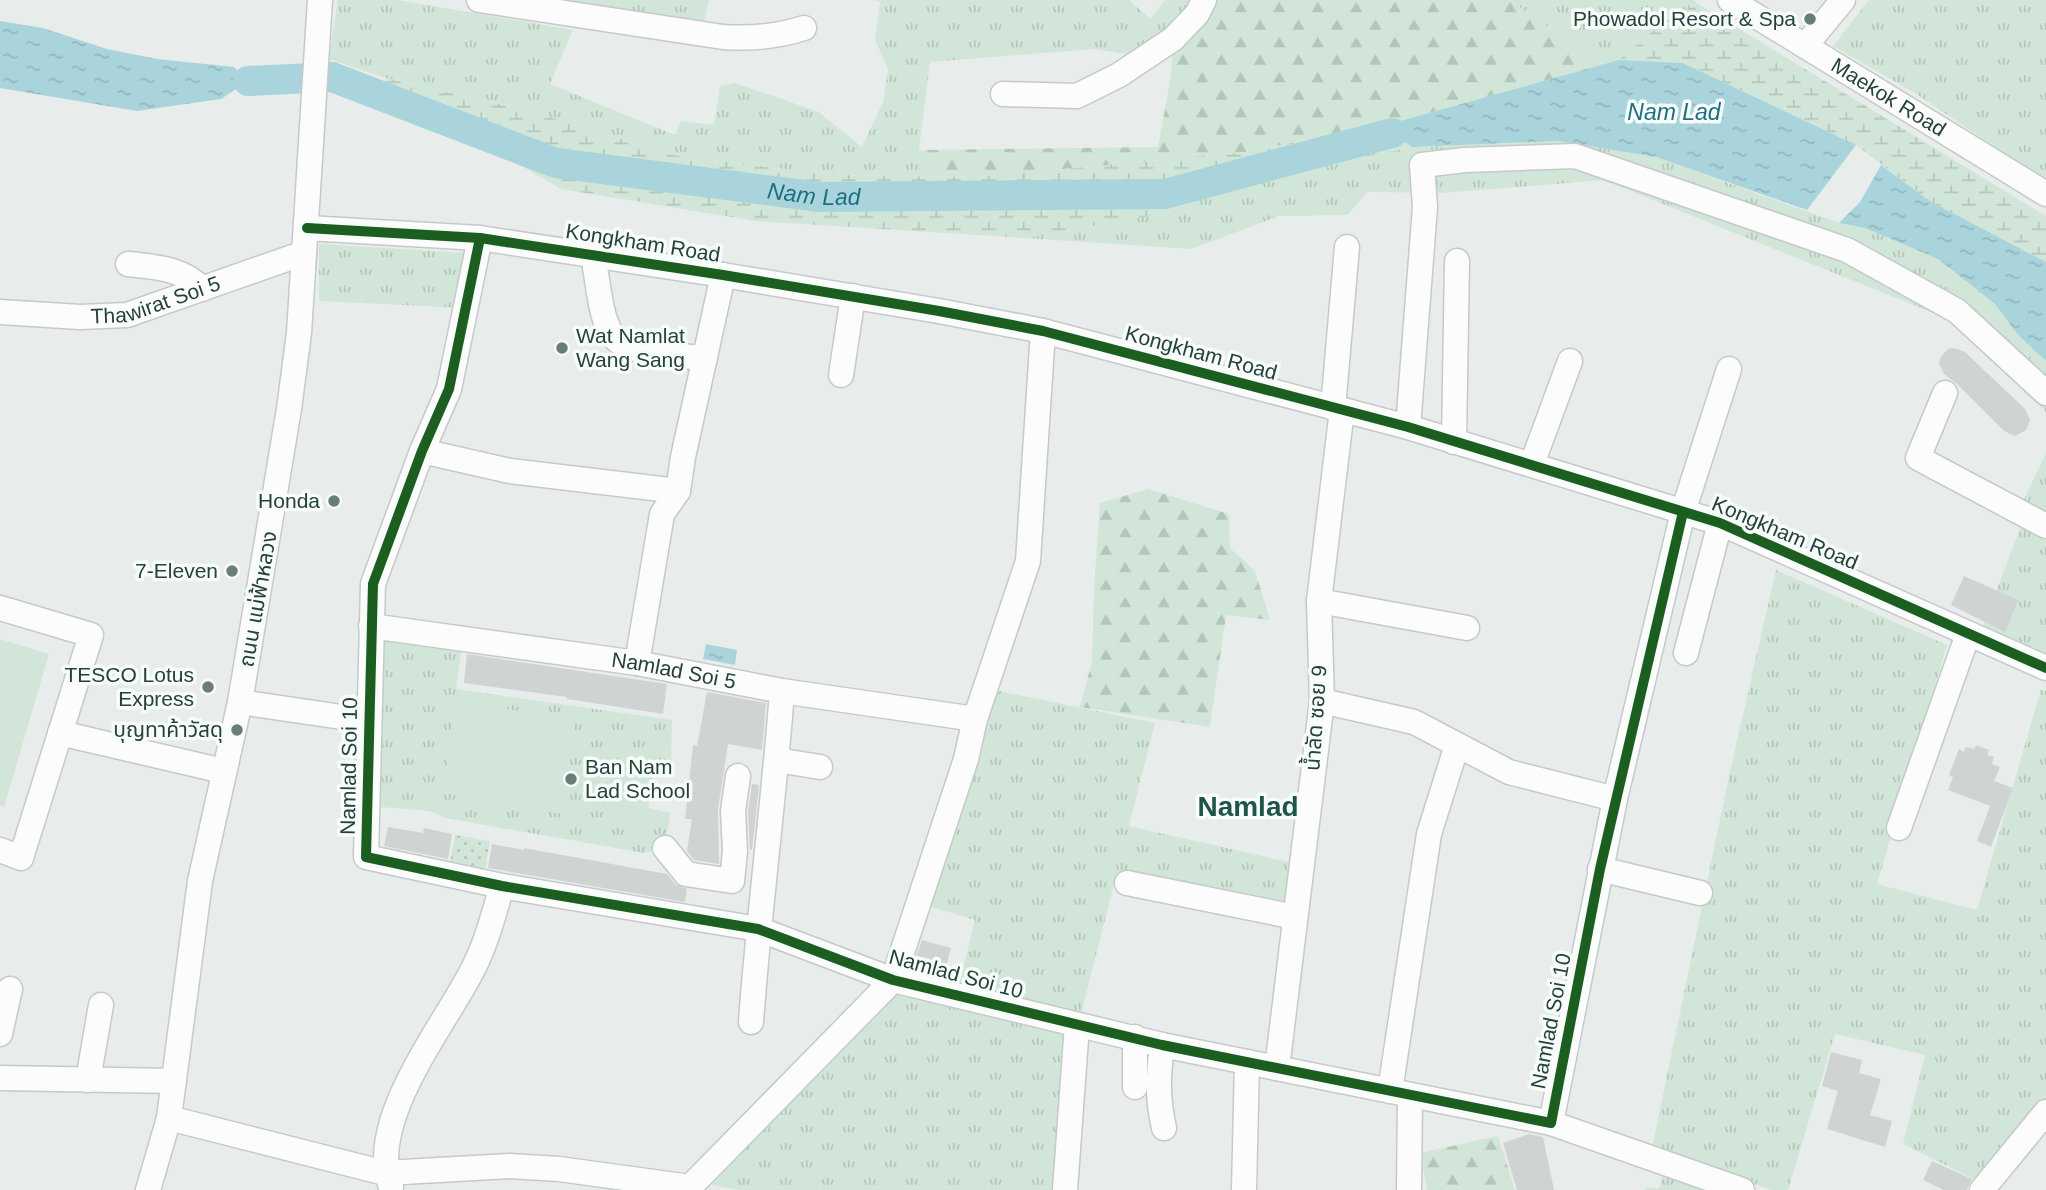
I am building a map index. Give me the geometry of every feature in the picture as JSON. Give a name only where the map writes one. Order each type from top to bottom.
[{"type":"street","points":[[479,0],[723,37],[770,37],[804,28]]},
{"type":"street","points":[[1003,94],[1077,96],[1119,75],[1173,40],[1197,14],[1204,0]]},
{"type":"street","name":"Maekok Road","points":[[1730,0],[2046,194]]},
{"type":"street","points":[[1805,46],[1843,0]]},
{"type":"street","name":"ถนน แม่ฟ้าหลวง","points":[[148,1190],[169,1118],[200,881],[240,702],[293,383],[307,228],[319,8]]},
{"type":"street","points":[[1408,427],[1425,207],[1422,165],[1465,160],[1575,156],[1847,250],[1957,311],[2046,393]]},
{"type":"street","name":"Kongkham Road","points":[[307,228],[480,238],[853,296],[1043,331],[1408,427],[1720,523],[2046,668]]},
{"type":"street","name":"Namlad Soi 10","points":[[480,238],[449,389],[422,451],[373,584],[366,858],[502,886],[758,929],[893,980],[1162,1045],[1550,1123],[1615,799],[1683,512],[1729,369]]},
{"type":"street","name":"น้ำลัด ซอย 9","points":[[1276,1068],[1322,701],[1319,601],[1338,409],[1347,247]]},
{"type":"street","name":"Thawirat Soi 5","points":[[0,312],[80,317],[127,315],[304,253]]},
{"type":"street","points":[[1454,442],[1457,261]]},
{"type":"street","points":[[128,264],[177,272],[192,278],[202,289]]},
{"type":"street","points":[[595,268],[603,313],[618,342],[649,352],[705,358]]},
{"type":"street","points":[[637,663],[662,514],[678,491],[682,457],[723,275]]},
{"type":"street","points":[[841,375],[853,296]]},
{"type":"street","points":[[169,1118],[388,1182],[510,1166],[559,1169],[701,1188],[893,980],[1028,561],[1043,331]]},
{"type":"street","points":[[1532,464],[1570,361]]},
{"type":"street","points":[[1945,393],[1918,458],[2046,526]]},
{"type":"street","points":[[422,451],[510,471],[678,491]]},
{"type":"street","points":[[1686,653],[1720,523]]},
{"type":"street","points":[[1319,601],[1467,628]]},
{"type":"street","points":[[0,608],[91,635],[21,858],[0,850]]},
{"type":"street","name":"Namlad Soi 5","points":[[371,626],[637,663],[782,691],[975,719]]},
{"type":"street","points":[[1899,828],[1968,634]]},
{"type":"street","points":[[751,1021],[782,691]]},
{"type":"street","points":[[1322,701],[1414,722],[1509,772],[1615,799]]},
{"type":"street","points":[[240,702],[369,721]]},
{"type":"street","points":[[60,733],[223,771]]},
{"type":"street","points":[[1409,1190],[1400,1093],[1429,834],[1457,745]]},
{"type":"street","points":[[777,760],[820,767]]},
{"type":"street","points":[[665,848],[686,873],[732,881],[735,851],[733,811],[738,776]]},
{"type":"street","points":[[1600,869],[1700,893]]},
{"type":"street","points":[[1128,883],[1295,917]]},
{"type":"street","points":[[388,1182],[385,1151],[391,1128],[410,1079],[474,968],[489,931],[502,886]]},
{"type":"street","points":[[0,1034],[10,989]]},
{"type":"street","points":[[88,1080],[101,1005]]},
{"type":"street","points":[[1065,1190],[1077,1025]]},
{"type":"street","points":[[1135,1037],[1136,1087]]},
{"type":"street","points":[[1162,1045],[1157,1082],[1164,1128]]},
{"type":"street","points":[[1244,1190],[1247,1062]]},
{"type":"street","points":[[0,1078],[174,1081]]},
{"type":"street","points":[[1982,1190],[2046,1112]]},
{"type":"street","points":[[1550,1123],[1742,1190]]},
{"type":"green space","points":[[338,0],[398,0],[573,30],[550,84],[675,135],[681,121],[714,125],[720,86],[735,83],[819,112],[862,147],[883,102],[888,69],[875,40],[880,2],[875,0],[1129,0],[1150,19],[1165,0],[1203,0],[1146,57],[1094,49],[930,62],[918,176],[832,175],[672,155],[533,112],[386,78],[329,59]]},
{"type":"green space","points":[[542,0],[709,0],[702,31]]},
{"type":"green space","points":[[1203,0],[1509,0],[1602,65],[1382,126],[1245,152],[978,177],[918,176],[919,150],[1158,147],[1171,76],[1173,39]]},
{"type":"green space","points":[[1509,0],[1693,0],[1697,3],[1660,25],[1619,60],[1602,65]]},
{"type":"green space","points":[[1869,0],[2046,0],[2046,182],[1915,93],[1833,46]]},
{"type":"green space","points":[[1697,3],[2046,216],[2046,262],[1930,201],[1856,145],[1683,63],[1619,60],[1660,25]]},
{"type":"green space","points":[[386,78],[533,112],[672,155],[832,175],[978,177],[1245,152],[1382,126],[1412,147],[1264,178],[1161,214],[1024,238],[756,221],[561,189],[472,137],[375,103]]},
{"type":"green space","points":[[1558,141],[1656,157],[1839,223],[1865,228],[1938,259],[1995,304],[2018,335],[2046,361],[2046,412],[1946,318],[1603,180],[1443,193],[1368,192],[1347,215],[1279,216],[1191,249],[1024,238],[1161,214],[1267,177],[1412,147]]},
{"type":"green space","points":[[319,244],[468,253],[465,308],[319,301]]},
{"type":"green space","points":[[2046,453],[2046,526],[2018,512]]},
{"type":"green space","points":[[1148,489],[1229,514],[1230,548],[1255,571],[1270,620],[1226,615],[1210,727],[1080,707],[1092,661],[1100,503]]},
{"type":"green space","points":[[2021,526],[2046,541],[2046,656],[1981,631]]},
{"type":"green space","points":[[1776,570],[1947,645],[1877,884],[1977,910],[2041,689],[2046,691],[2046,1103],[1982,1183],[1903,1144],[1925,1055],[1835,1034],[1788,1190],[1771,1190],[1652,1148],[1729,776]]},
{"type":"green space","points":[[371,626],[463,639],[456,689],[672,720],[671,777],[652,775],[648,808],[670,813],[665,848],[644,853],[445,818],[431,811],[367,806]]},
{"type":"green space","points":[[0,639],[49,654],[4,807],[0,805]]},
{"type":"green space","points":[[994,690],[1155,723],[1129,826],[1293,863],[1288,916],[1115,880],[1080,1018],[958,988],[975,920],[925,905]]},
{"type":"green space","points":[[456,701],[576,720],[561,814],[444,793]]},
{"type":"green space","points":[[620,750],[655,755],[646,824],[611,820]]},
{"type":"green space","points":[[586,756],[616,760],[608,813],[579,809]]},
{"type":"green space","points":[[455,835],[490,841],[484,874],[449,868]]},
{"type":"green space","points":[[892,988],[1069,1031],[1059,1190],[740,1190],[712,1185]]},
{"type":"green space","points":[[1498,1136],[1515,1190],[1427,1190],[1420,1153]]},
{"type":"green space","points":[[1666,1163],[1742,1190],[1645,1190],[1645,1187],[1659,1189]]},
{"type":"water","points":[[0,21],[43,28],[107,49],[157,59],[234,67],[248,81],[221,99],[137,111],[0,88]]},
{"type":"water","name":"Nam Lad","points":[[1619,60],[1683,63],[1856,145],[1807,210],[1656,157],[1558,141],[1412,147],[1382,126]]},
{"type":"water","points":[[1881,165],[1930,201],[2046,262],[2046,361],[2018,335],[1995,304],[1938,259],[1865,228],[1839,223],[1860,202]]},
{"type":"water","points":[[706,644],[737,650],[735,665],[703,659]]},
{"type":"building","points":[[1948,349],[1965,352],[2025,409],[2030,420],[2026,430],[2015,436],[2004,431],[1944,374],[1939,364],[1940,358]]},
{"type":"building","points":[[1964,576],[2018,600],[2005,632],[1951,605]]},
{"type":"building","points":[[467,654],[667,684],[663,714],[464,683]]},
{"type":"building","points":[[707,692],[766,703],[762,750],[728,744],[718,809],[719,864],[694,860],[687,851],[692,819],[685,819],[693,745],[697,746]]},
{"type":"building","points":[[1976,745],[1989,750],[1987,755],[1994,757],[1992,764],[2000,767],[1994,781],[2013,788],[1991,847],[1977,841],[1990,806],[1948,790],[1953,777],[1949,775],[1959,749],[1964,752],[1966,747],[1974,749]]},
{"type":"building","points":[[752,784],[759,785],[752,850],[748,812]]},
{"type":"building","points":[[388,827],[423,833],[424,828],[452,834],[448,859],[384,846]]},
{"type":"building","points":[[492,844],[667,874],[675,884],[687,889],[685,902],[488,868]]},
{"type":"building","points":[[922,940],[951,948],[943,977],[912,969]]},
{"type":"building","points":[[1831,1052],[1862,1060],[1859,1073],[1881,1079],[1870,1115],[1892,1121],[1885,1147],[1827,1129],[1838,1091],[1822,1086]]},
{"type":"building","points":[[1529,1134],[1543,1137],[1554,1190],[1517,1190],[1503,1143]]},
{"type":"building","points":[[1932,1161],[1972,1179],[1967,1190],[1944,1190],[1923,1180]]},
{"type":"waterway","name":"Nam Lad","points":[[248,81],[332,77],[556,163],[820,197],[1165,194],[1392,133]]},
{"type":"cycle path","points":[[307,228],[480,238],[723,275],[1043,331],[1408,427],[1720,523],[2046,668]]},
{"type":"cycle path","points":[[480,238],[449,389],[422,451],[373,584],[366,857],[502,886],[758,929],[893,980],[1162,1045],[1551,1123],[1600,869],[1683,512]]},
{"type":"place","name":"Phowadol Resort & Spa","points":[[1810,19]]},
{"type":"place","name":"Wat Namlat Wang Sang","points":[[562,348]]},
{"type":"place","name":"Honda","points":[[334,501]]},
{"type":"place","name":"7-Eleven","points":[[232,571]]},
{"type":"place","name":"TESCO Lotus Express","points":[[208,687]]},
{"type":"place","name":"บุญทาค้าวัสดุ","points":[[237,730]]},
{"type":"place","name":"Ban Nam Lad School","points":[[571,779]]},
{"type":"district","name":"Namlad","points":[[1248,806]]}]
